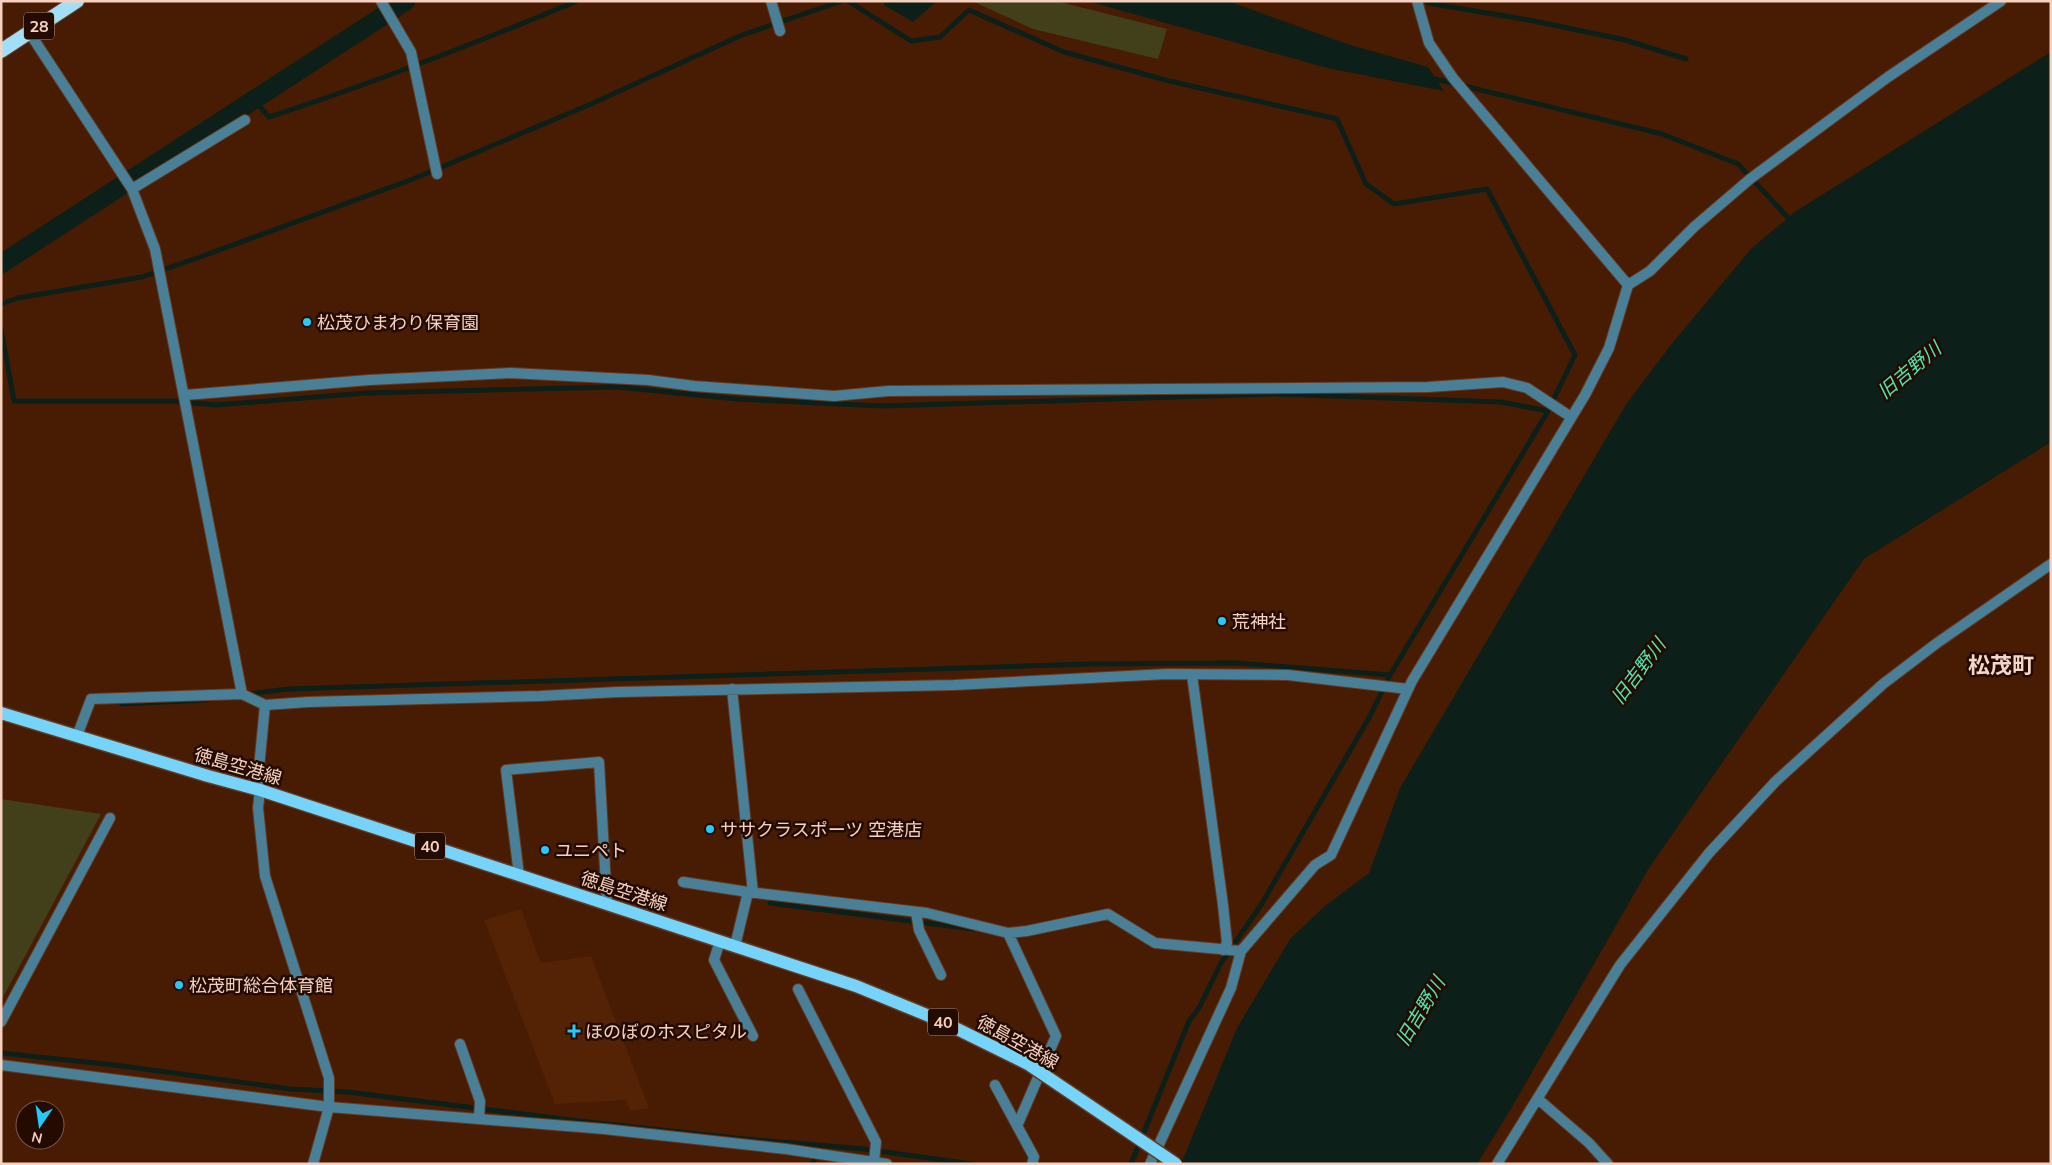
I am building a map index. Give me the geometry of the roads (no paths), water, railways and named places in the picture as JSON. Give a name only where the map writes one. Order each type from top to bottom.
[{"type":"highway","name":"28","points":[[1,51],[77,1]]},
{"type":"main road","name":"徳島空港線","points":[[1,713],[260,790],[856,986],[939,1020],[1028,1064],[1176,1164]]},
{"type":"street","points":[[381,1],[411,52],[437,174]]},
{"type":"street","points":[[771,1],[780,31]]},
{"type":"street","points":[[1417,1],[1429,43],[1453,78],[1628,285]]},
{"type":"street","points":[[1150,1164],[1231,988],[1241,951],[1315,866],[1331,855],[1408,689],[1571,417],[1609,348],[1628,285],[1650,271],[1694,227],[1750,180],[1888,77],[2000,1]]},
{"type":"street","points":[[29,32],[132,189],[155,249],[242,694]]},
{"type":"street","points":[[132,189],[245,120]]},
{"type":"street","points":[[185,395],[368,380],[511,373],[648,380],[694,386],[834,396],[888,391],[1428,387],[1503,382],[1527,388],[1571,417]]},
{"type":"street","points":[[1497,1164],[1620,965],[1709,853],[1776,781],[1882,684],[1937,643],[2051,564]]},
{"type":"street","points":[[77,736],[91,699],[242,694],[265,705],[308,702],[732,689],[954,685],[1167,674],[1288,675],[1408,689]]},
{"type":"street","points":[[1192,675],[1225,924],[1227,943],[1223,950]]},
{"type":"street","points":[[732,689],[750,893],[735,946]]},
{"type":"street","points":[[265,705],[259,768],[260,790],[258,808],[265,876],[328,1078],[329,1107],[313,1164]]},
{"type":"street","points":[[519,875],[506,770],[599,762],[608,904]]},
{"type":"street","points":[[1,1022],[110,818]]},
{"type":"street","points":[[683,882],[750,893],[916,912],[1008,933],[1027,931],[1108,914],[1155,943],[1241,951]]},
{"type":"street","points":[[916,912],[919,930],[941,975]]},
{"type":"street","points":[[1008,933],[1056,1036],[1017,1126]]},
{"type":"street","points":[[720,941],[714,960],[753,1036]]},
{"type":"street","points":[[798,989],[876,1142],[874,1162]]},
{"type":"street","points":[[460,1044],[480,1101],[479,1119]]},
{"type":"street","points":[[1,1065],[329,1107],[604,1129],[786,1149],[888,1164]]},
{"type":"street","points":[[995,1085],[1034,1157],[1032,1164]]},
{"type":"street","points":[[1538,1100],[1589,1143],[1608,1164]]},
{"type":"water","points":[[884,1],[937,1],[913,22],[884,5]]},
{"type":"water","points":[[1087,1],[1228,1],[1347,44],[1428,67],[1444,91],[1327,68]]},
{"type":"water","name":"旧吉野川","points":[[2051,52],[2051,442],[1864,559],[1649,868],[1511,1109],[1477,1164],[1181,1164],[1237,1028],[1290,939],[1325,906],[1369,873],[1400,788],[1627,403],[1670,346],[1751,249],[1796,211]]},
{"type":"waterway","points":[[1,264],[406,1]]},
{"type":"waterway","points":[[254,100],[269,117],[424,62],[577,1]]},
{"type":"waterway","points":[[1,304],[18,298],[142,277],[200,257],[413,179],[591,104],[742,35],[842,1]]},
{"type":"waterway","points":[[248,694],[288,689],[1089,664],[1238,663],[1390,675],[1548,411],[1575,355],[1487,189],[1394,204],[1366,184],[1337,119],[1169,81],[1064,52],[969,10],[940,37],[911,41],[848,1]]},
{"type":"waterway","points":[[1428,1],[1428,3],[1534,21],[1625,40],[1686,59]]},
{"type":"waterway","points":[[1431,78],[1662,134],[1738,164],[1792,222]]},
{"type":"waterway","points":[[1,329],[14,401],[173,401],[216,405],[366,393],[618,387],[737,399],[882,406],[1274,394],[1501,402],[1548,411]]},
{"type":"waterway","points":[[1131,1164],[1189,1021],[1199,1008],[1221,963],[1261,905],[1370,716],[1390,675]]},
{"type":"waterway","points":[[122,704],[207,700]]},
{"type":"waterway","points":[[770,903],[973,929]]},
{"type":"waterway","points":[[1,1053],[115,1065],[290,1089],[348,1092]]},
{"type":"waterway","points":[[347,1092],[579,1121],[736,1138],[864,1149],[972,1164]]},
{"type":"waterway","points":[[813,1164],[816,1152]]},
{"type":"place","name":"松茂ひまわり保育園","points":[[307,322]]},
{"type":"place","name":"荒神社","points":[[1222,621]]},
{"type":"place","name":"ササクラスポーツ 空港店","points":[[710,829]]},
{"type":"place","name":"ユニペト","points":[[545,850]]},
{"type":"place","name":"松茂町総合体育館","points":[[179,985]]},
{"type":"place","name":"ほのぼのホスピタル","points":[[574,1031]]},
{"type":"district","name":"松茂町","points":[[2001,665]]}]
